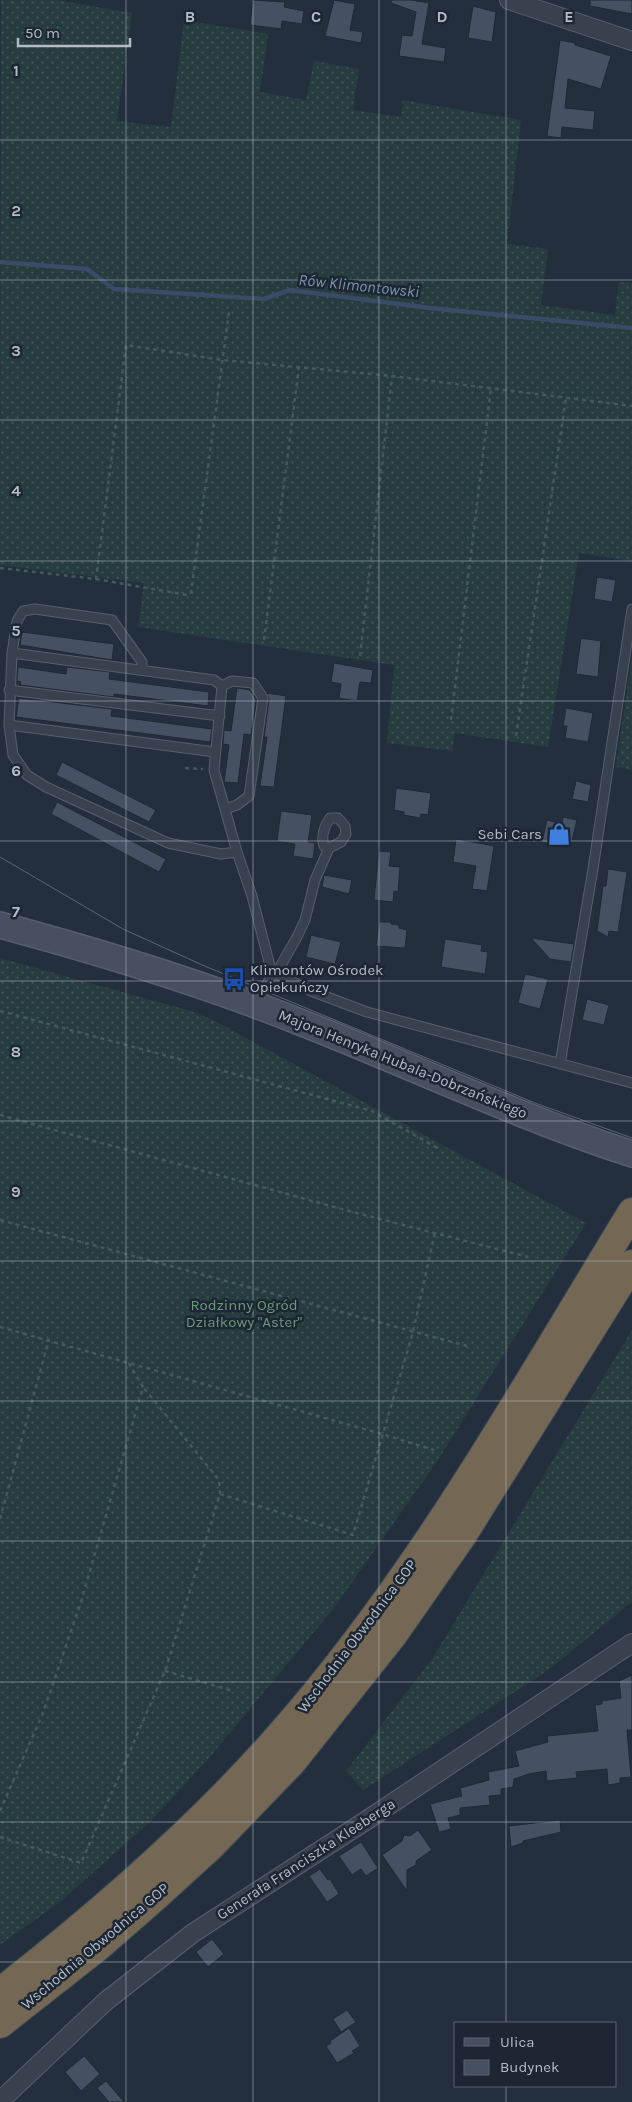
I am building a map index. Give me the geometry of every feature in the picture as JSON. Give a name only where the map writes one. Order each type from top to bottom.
[{"type":"highway","name":"Wschodnia Obwodnica GOP","points":[[0,1992],[105,1907],[167,1852],[280,1735],[317,1691],[399,1584],[442,1521],[632,1212]]},
{"type":"highway","name":"Wschodnia Obwodnica GOP","points":[[0,2024],[99,1946],[161,1892],[210,1847],[292,1762],[393,1635],[462,1536],[542,1412],[632,1264]]},
{"type":"street","points":[[509,0],[632,41]]},
{"type":"street","name":"Majora Henryka Hubala-Dobrzańskiego","points":[[0,925],[168,974],[257,1005],[621,1150]]},
{"type":"street","name":"Generała Franciszka Kleeberga","points":[[0,2101],[106,2001],[193,1933],[367,1820],[632,1643]]},
{"type":"lane","points":[[142,670],[142,662],[112,620],[35,609],[23,611],[17,621],[9,690],[9,725],[13,755],[26,775],[46,787],[168,843],[221,854],[237,852]]},
{"type":"lane","points":[[560,1064],[594,869],[632,609]]},
{"type":"lane","points":[[12,653],[214,680],[222,686]]},
{"type":"lane","points":[[222,686],[232,681],[253,683],[263,698],[249,796],[237,805],[225,809]]},
{"type":"lane","points":[[222,686],[214,770],[273,972],[311,991],[367,1012],[632,1083]]},
{"type":"lane","points":[[9,690],[220,716]]},
{"type":"lane","points":[[9,725],[215,752]]},
{"type":"lane","points":[[257,1005],[273,972],[280,966],[305,920],[315,880],[329,848]]},
{"type":"path","points":[[0,568],[96,579],[187,595],[191,593],[230,312]]},
{"type":"path","points":[[96,579],[126,345],[222,360],[392,376],[632,406]]},
{"type":"path","points":[[264,640],[299,367]]},
{"type":"path","points":[[360,656],[392,376]]},
{"type":"path","points":[[451,720],[491,388]]},
{"type":"path","points":[[516,736],[566,398]]},
{"type":"path","points":[[185,768],[214,770]]},
{"type":"path","points":[[0,1011],[372,1111],[441,1150]]},
{"type":"path","points":[[0,1115],[339,1208],[528,1257]]},
{"type":"path","points":[[0,1220],[467,1346]]},
{"type":"path","points":[[220,1494],[353,1535],[413,1332],[435,1232]]},
{"type":"path","points":[[0,1327],[434,1450]]},
{"type":"path","points":[[0,1519],[49,1340]]},
{"type":"path","points":[[0,1837],[81,1863],[165,1671],[220,1494],[219,1480],[143,1387],[128,1362]]},
{"type":"path","points":[[0,1810],[43,1713],[81,1602],[143,1387]]},
{"type":"path","points":[[165,1671],[233,1690]]},
{"type":"green space","points":[[1,0],[56,0],[132,13],[117,121],[171,127],[184,20],[268,34],[260,92],[306,100],[314,61],[359,69],[353,110],[401,117],[403,100],[521,120],[507,244],[548,249],[541,305],[615,315],[619,282],[632,283],[632,561],[579,553],[548,747],[455,733],[452,751],[387,743],[394,665],[138,627],[144,583],[0,565]]},
{"type":"green space","points":[[632,656],[632,770],[616,767]]},
{"type":"green space","name":"Rodzinny Ogród Działkowy \"Aster\"","points":[[0,958],[191,1011],[213,1020],[586,1223],[440,1457],[334,1608],[209,1758],[150,1822],[60,1902],[0,1945]]},
{"type":"green space","points":[[632,1330],[632,1602],[547,1671],[363,1790],[346,1771],[432,1659]]},
{"type":"building","points":[[253,0],[285,2],[284,7],[304,11],[302,24],[282,21],[281,29],[250,25]]},
{"type":"building","points":[[334,0],[355,4],[350,30],[363,32],[361,43],[325,36]]},
{"type":"building","points":[[392,0],[411,0],[429,3],[422,44],[446,48],[444,62],[399,56],[402,35],[412,36],[416,12],[391,3]]},
{"type":"building","points":[[590,0],[632,0],[632,14],[590,6]]},
{"type":"building","points":[[473,6],[496,12],[492,42],[468,38]]},
{"type":"building","points":[[560,40],[575,43],[575,45],[611,56],[601,89],[568,79],[565,108],[595,111],[593,130],[562,127],[561,138],[547,136]]},
{"type":"building","points":[[597,577],[616,580],[612,602],[594,599]]},
{"type":"building","points":[[22,632],[114,644],[112,660],[20,645]]},
{"type":"building","points":[[581,638],[601,641],[598,677],[576,674]]},
{"type":"building","points":[[334,663],[373,670],[371,683],[360,682],[357,701],[339,698],[341,684],[331,682]]},
{"type":"building","points":[[18,667],[66,674],[67,667],[110,672],[109,679],[209,692],[208,706],[20,685],[21,682],[17,681]]},
{"type":"building","points":[[237,688],[250,690],[256,699],[251,735],[244,734],[238,783],[224,782],[229,745],[223,744],[224,730],[231,731]]},
{"type":"building","points":[[267,693],[286,696],[274,787],[260,786],[267,737],[264,737],[269,699]]},
{"type":"building","points":[[19,698],[112,709],[111,716],[212,729],[210,742],[16,717]]},
{"type":"building","points":[[566,708],[593,713],[588,742],[565,738],[567,726],[563,726]]},
{"type":"building","points":[[62,762],[156,810],[149,822],[56,775]]},
{"type":"building","points":[[576,781],[591,785],[588,802],[572,799]]},
{"type":"building","points":[[396,788],[431,793],[428,815],[421,814],[420,818],[404,815],[404,812],[394,810]]},
{"type":"building","points":[[57,802],[166,859],[159,872],[51,814]]},
{"type":"building","points":[[281,811],[312,815],[308,842],[315,843],[313,859],[293,856],[295,844],[277,841]]},
{"type":"building","points":[[563,817],[577,820],[570,848],[542,842],[547,820],[562,824]]},
{"type":"building","points":[[456,839],[494,846],[487,891],[472,889],[476,866],[453,862]]},
{"type":"building","points":[[379,851],[391,852],[389,866],[400,867],[398,892],[394,891],[393,902],[374,900]]},
{"type":"building","points":[[608,869],[627,872],[618,932],[609,931],[608,937],[597,931],[603,886],[606,886]]},
{"type":"building","points":[[324,875],[352,880],[349,894],[322,887]]},
{"type":"building","points":[[379,922],[391,922],[391,924],[399,925],[399,928],[407,930],[405,948],[376,946]]},
{"type":"building","points":[[311,935],[341,942],[335,964],[306,957]]},
{"type":"building","points":[[531,938],[574,944],[571,962],[550,959]]},
{"type":"building","points":[[445,939],[482,945],[481,951],[488,952],[485,974],[441,967]]},
{"type":"building","points":[[525,974],[548,979],[540,1009],[518,1003]]},
{"type":"building","points":[[587,999],[609,1005],[604,1025],[582,1020]]},
{"type":"building","points":[[632,1675],[632,1730],[627,1730],[631,1777],[620,1778],[620,1783],[608,1785],[607,1769],[576,1772],[577,1778],[547,1781],[546,1771],[529,1774],[514,1779],[513,1787],[501,1789],[501,1795],[489,1796],[490,1805],[460,1808],[460,1815],[448,1818],[451,1829],[439,1832],[430,1804],[462,1796],[460,1788],[489,1780],[488,1772],[519,1766],[515,1751],[548,1742],[547,1736],[598,1731],[595,1705],[602,1704],[602,1701],[621,1698],[619,1681]]},
{"type":"building","points":[[560,1820],[561,1832],[523,1841],[523,1843],[511,1847],[509,1826]]},
{"type":"building","points":[[418,1830],[432,1850],[416,1861],[416,1865],[407,1870],[407,1891],[382,1855],[402,1841],[404,1835],[410,1836]]},
{"type":"building","points":[[361,1842],[378,1868],[366,1876],[361,1869],[352,1875],[339,1856]]},
{"type":"building","points":[[320,1869],[328,1880],[330,1879],[339,1894],[327,1902],[309,1876]]},
{"type":"building","points":[[212,1939],[224,1954],[208,1967],[196,1952]]},
{"type":"building","points":[[347,2010],[356,2022],[341,2032],[333,2019]]},
{"type":"building","points":[[349,2028],[360,2046],[352,2051],[354,2053],[337,2063],[326,2046]]},
{"type":"building","points":[[84,2056],[100,2074],[81,2091],[65,2072]]},
{"type":"building","points":[[106,2081],[124,2102],[109,2102],[97,2088]]},
{"type":"waterway","name":"Rów Klimontowski","points":[[0,262],[87,269],[114,289],[264,299],[290,290],[430,308],[632,328]]},
{"type":"tram line","points":[[0,857],[123,929],[200,964],[535,1103],[632,1138]]},
{"type":"place","name":"Sebi Cars","points":[[559,834]]},
{"type":"place","name":"Klimontów Ośrodek Opiekuńczy","points":[[234,979]]}]
